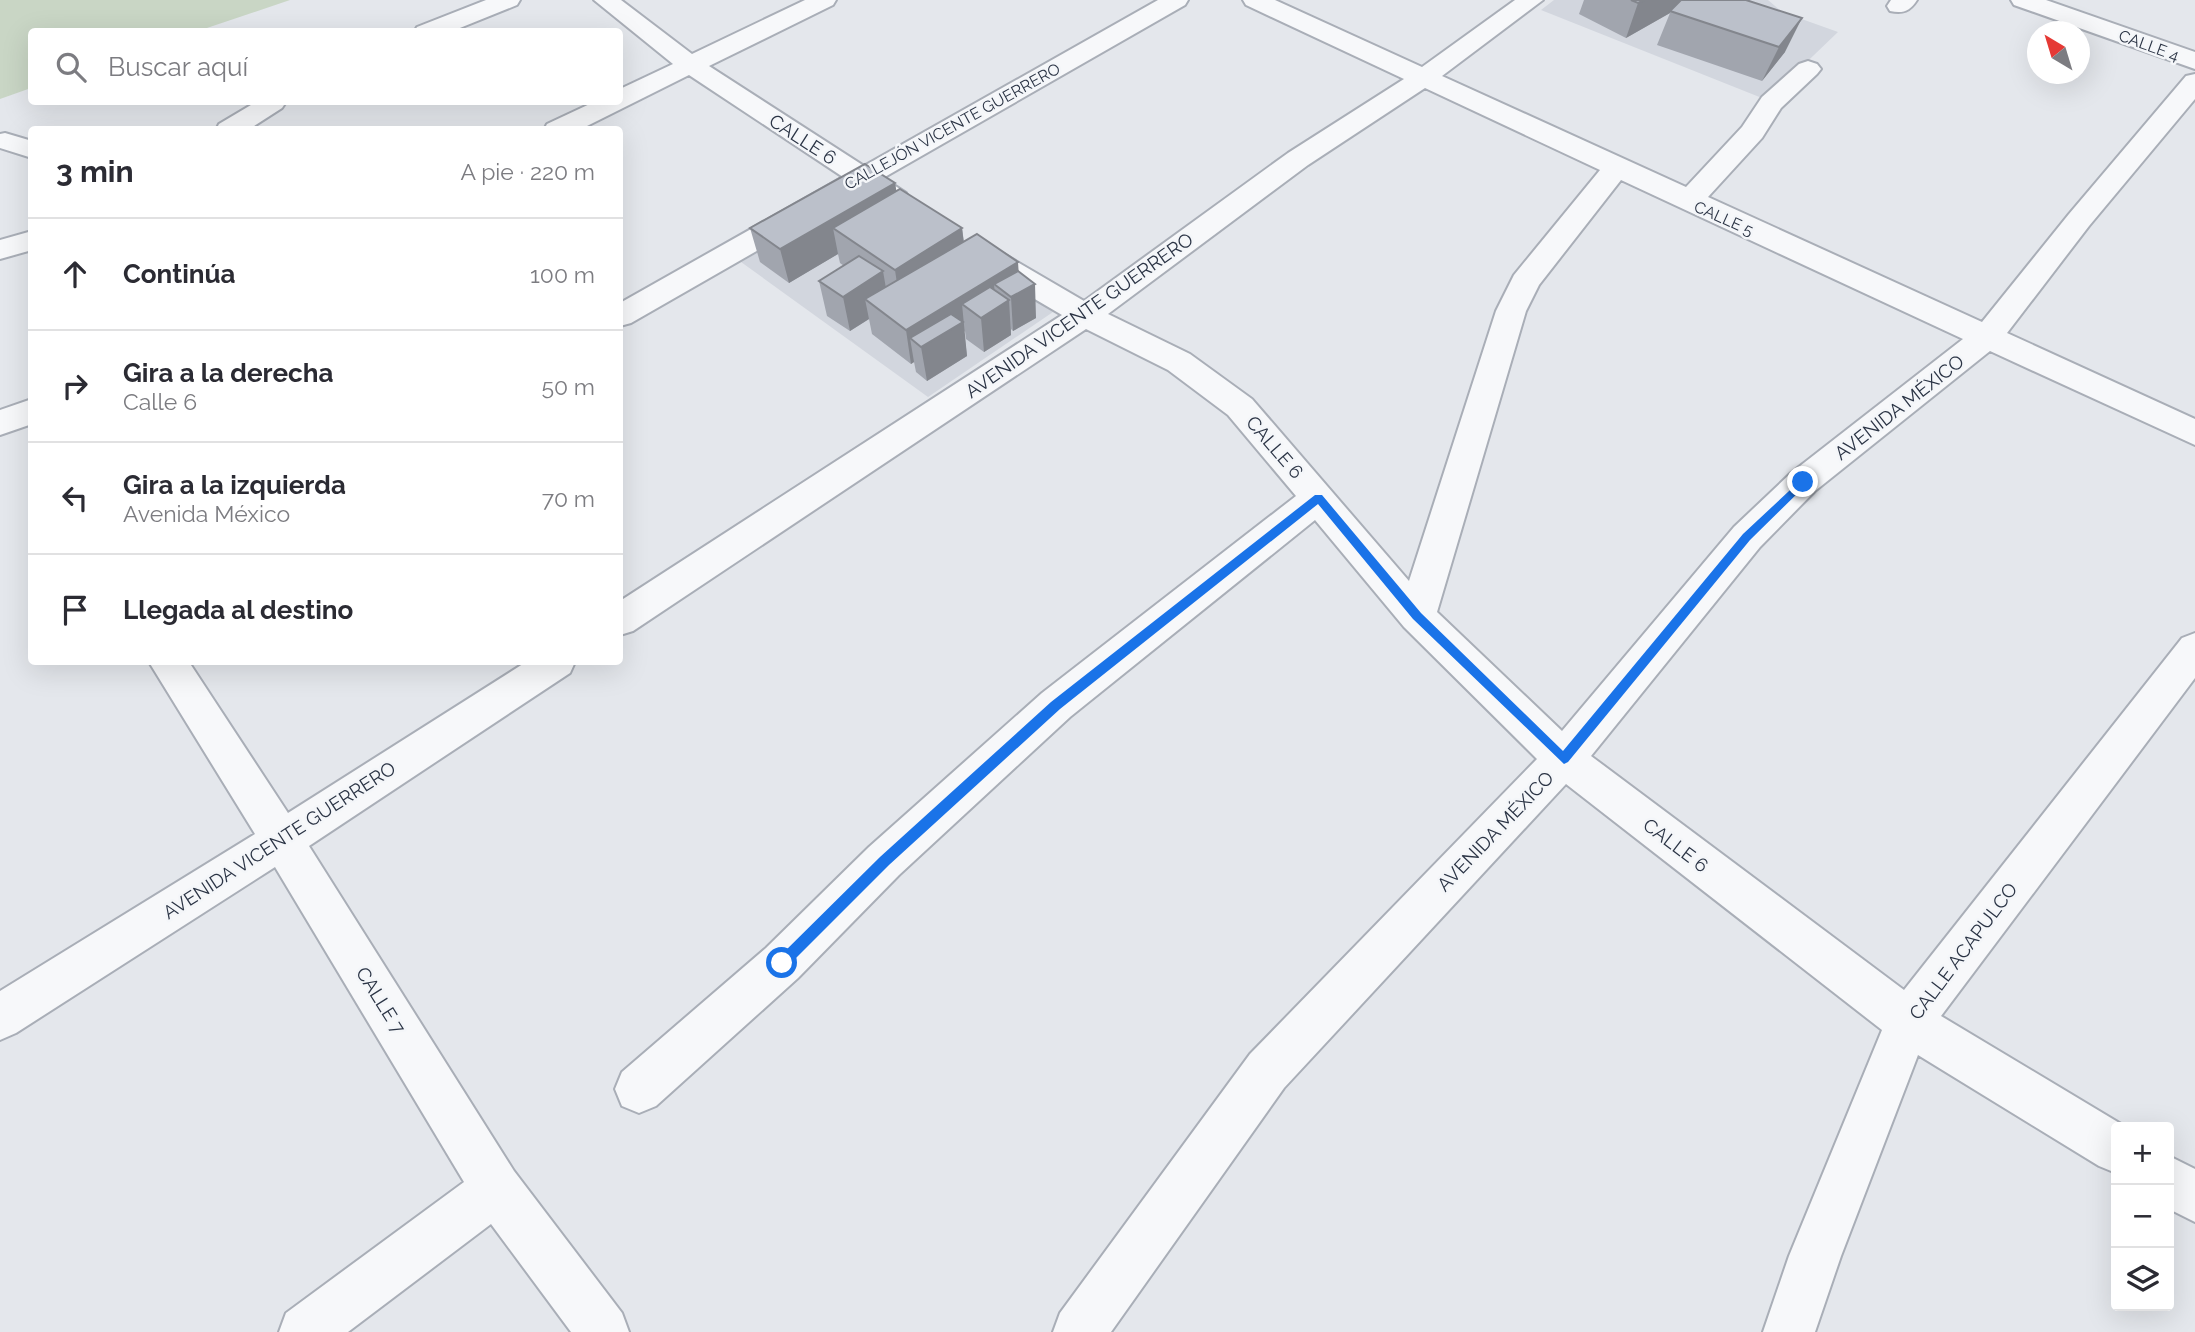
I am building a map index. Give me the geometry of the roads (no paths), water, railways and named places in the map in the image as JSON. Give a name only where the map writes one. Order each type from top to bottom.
[{"type":"street","points":[[436,28],[508,0]]},
{"type":"street","name":"CALLE 6","points":[[606,0],[689,64],[929,220]]},
{"type":"street","points":[[623,97],[824,0]]},
{"type":"street","name":"CALLEJÓN VICENTE GUERRERO","points":[[623,314],[1176,0]]},
{"type":"street","name":"CALLE 5","points":[[1255,0],[2195,433]]},
{"type":"street","name":"AVENIDA VICENTE GUERRERO","points":[[623,618],[1085,316],[1297,159],[1423,78],[1531,0]]},
{"type":"street","name":"CALLE 4","points":[[2023,0],[2195,61]]},
{"type":"street","points":[[1689,201],[1752,132],[1771,103],[1808,69]]},
{"type":"street","name":"AVENIDA MÉXICO","points":[[1080,1332],[1266,1071],[1564,759],[1747,537],[1803,482],[1987,337],[2072,229],[2195,82]]},
{"type":"street","points":[[235,126],[268,105]]},
{"type":"street","points":[[565,126],[608,105]]},
{"type":"street","points":[[5,141],[28,149]]},
{"type":"street","points":[[1417,616],[1511,311],[1525,282],[1618,167]]},
{"type":"street","points":[[0,250],[28,241]]},
{"type":"street","name":"CALLE 6","points":[[963,242],[1085,316],[1180,362],[1240,407],[1319,497],[1417,616],[1564,759],[1908,1022],[2111,1146]]},
{"type":"street","points":[[0,423],[28,412]]},
{"type":"street","points":[[639,1089],[782,963],[884,861],[1056,705],[1319,497]]},
{"type":"street","name":"CALLE ACAPULCO","points":[[1789,1332],[1815,1256],[1908,1022],[2195,649]]},
{"type":"street","name":"CALLE 7","points":[[170,665],[282,840],[496,1189],[603,1332]]},
{"type":"street","name":"AVENIDA VICENTE GUERRERO","points":[[0,1017],[282,840],[551,665]]},
{"type":"street","points":[[2174,1184],[2195,1197]]},
{"type":"street","points":[[305,1332],[496,1189]]}]
